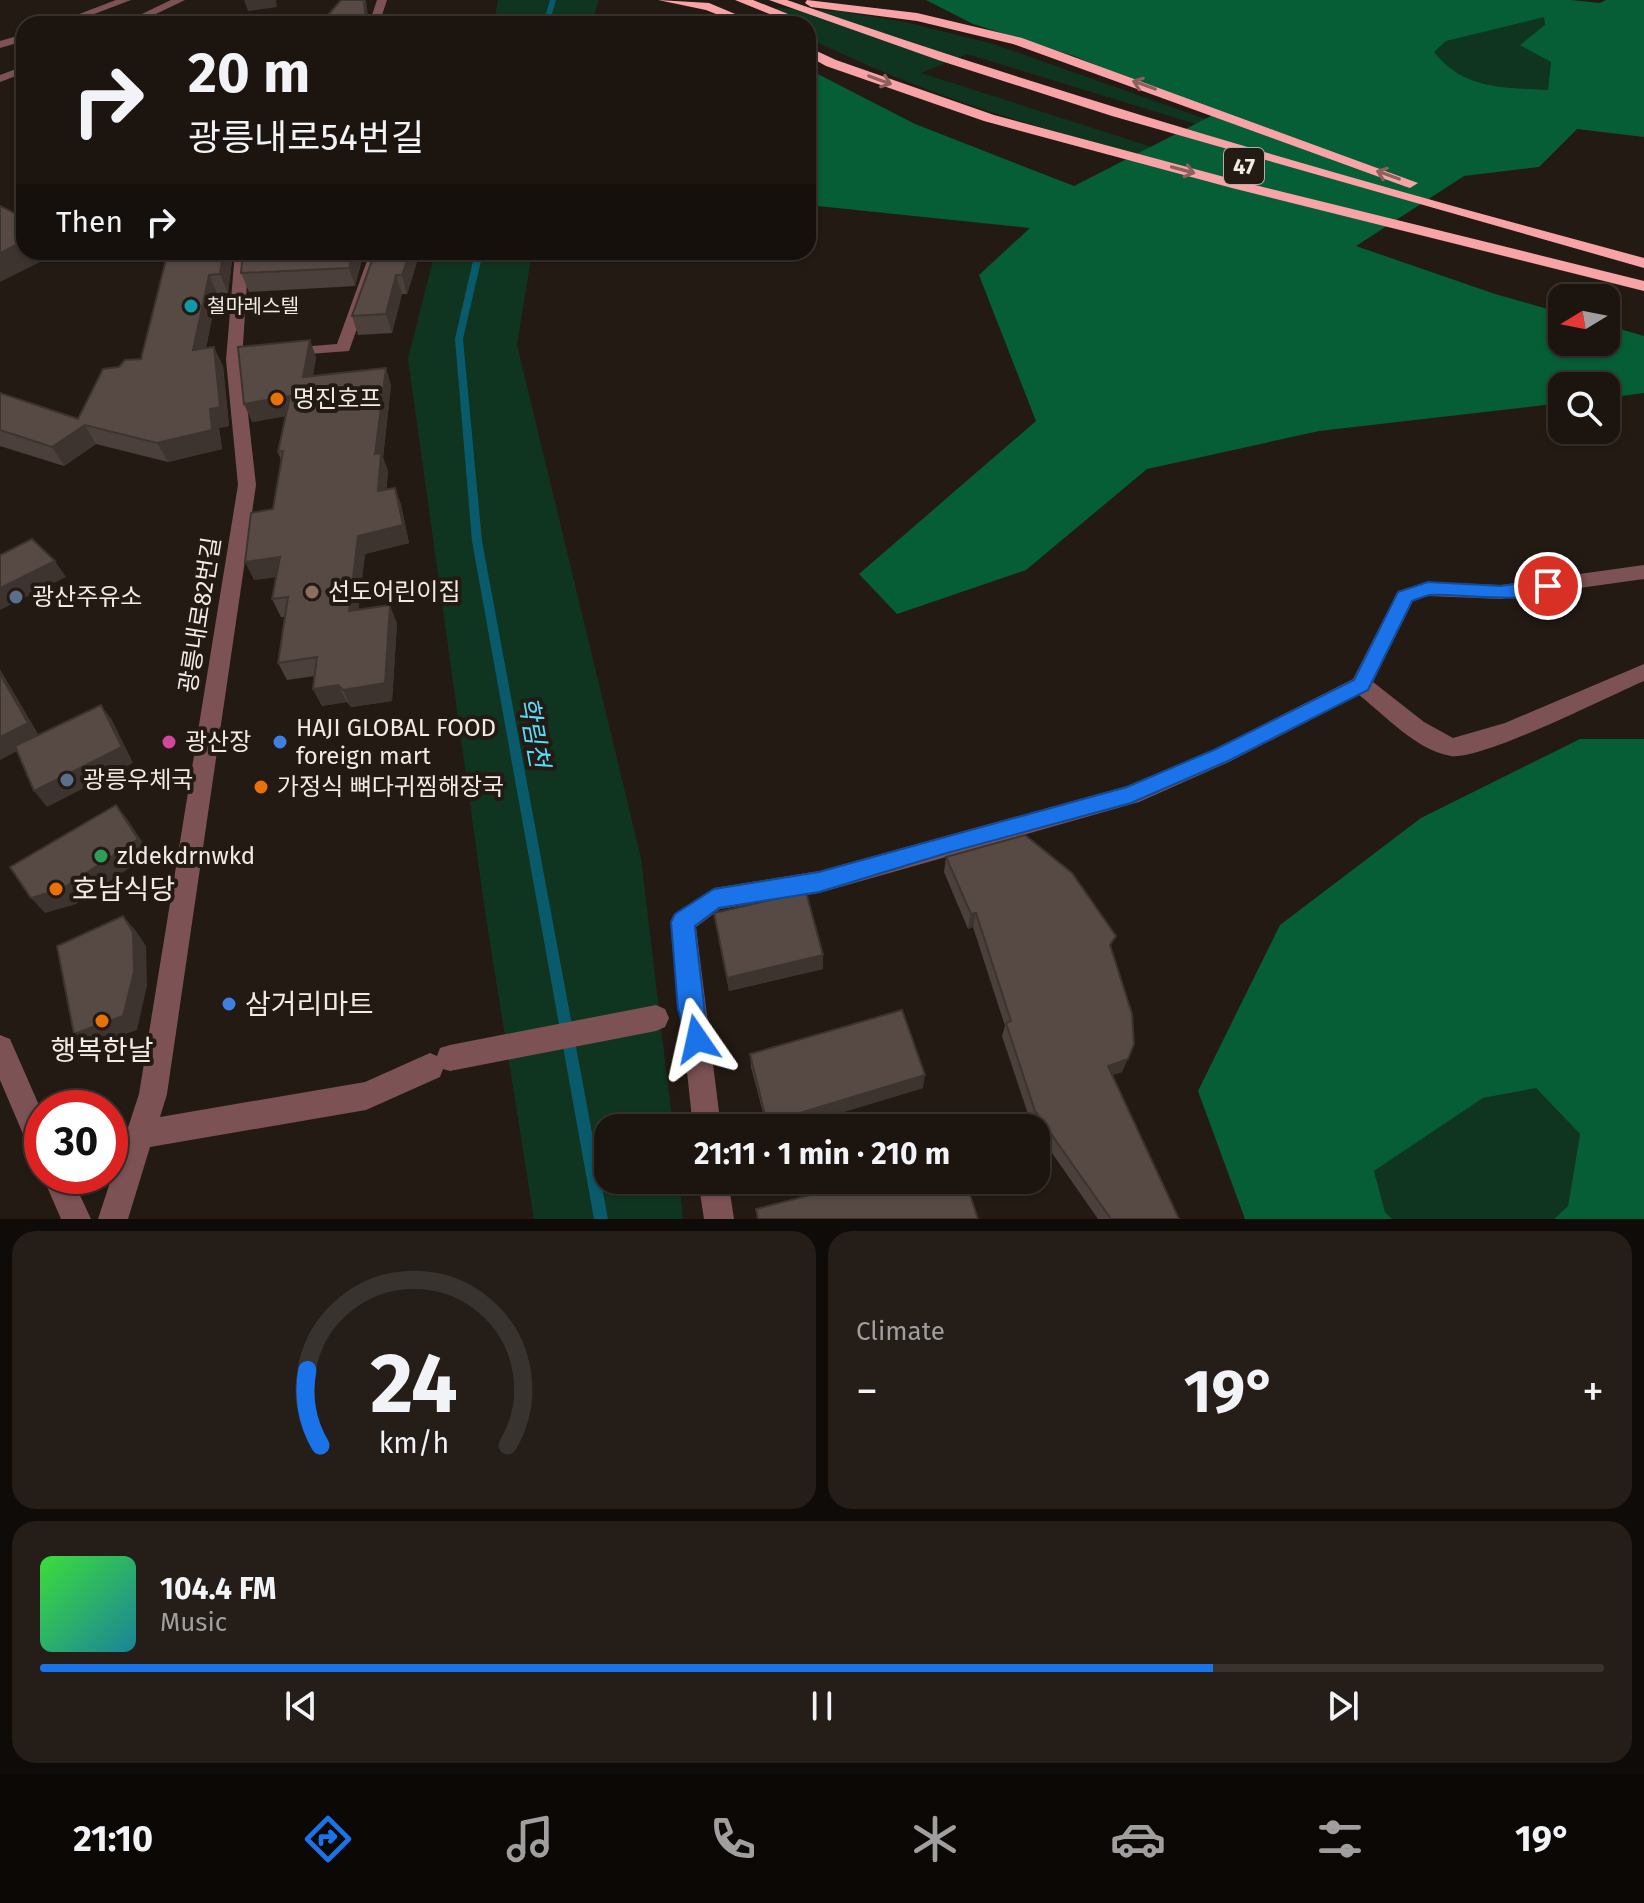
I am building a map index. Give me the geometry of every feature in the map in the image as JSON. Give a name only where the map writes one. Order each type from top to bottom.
[{"type":"highway","points":[[664,0],[709,7],[732,16]]},
{"type":"highway","name":"47","points":[[741,0],[785,16]]},
{"type":"highway","points":[[776,0],[917,17],[1017,41],[1620,257]]},
{"type":"highway","name":"47","points":[[776,0],[886,40],[1202,139],[1644,263]]},
{"type":"highway","name":"47","points":[[816,27],[1167,143],[1644,286]]},
{"type":"highway","points":[[816,55],[989,118],[1253,189],[1622,280]]},
{"type":"street","points":[[81,16],[126,0]]},
{"type":"street","points":[[144,16],[180,0]]},
{"type":"street","points":[[333,16],[348,0]]},
{"type":"street","name":"광릉내로82번길","points":[[113,1219],[153,1094],[247,485],[246,454],[236,404],[249,356],[232,325],[246,260]]},
{"type":"street","points":[[249,356],[343,348],[374,260]]},
{"type":"street","points":[[705,1114],[697,1039],[690,1009],[683,922],[714,899],[819,882],[1131,795],[1223,755],[1361,685],[1405,596],[1428,589],[1501,592],[1644,572]]},
{"type":"street","points":[[1361,685],[1423,731],[1454,748],[1479,744],[1592,692],[1644,672]]},
{"type":"street","points":[[140,1135],[366,1096],[440,1062],[656,1018]]},
{"type":"street","points":[[0,1048],[24,1103]]},
{"type":"street","points":[[64,1194],[76,1219]]},
{"type":"street","points":[[715,1194],[719,1219]]},
{"type":"green space","points":[[498,0],[599,0],[594,16],[495,16]]},
{"type":"green space","points":[[926,0],[1571,0],[1600,3],[1606,0],[1644,0],[1644,137],[1577,129],[1539,167],[1464,176],[1356,246],[1548,309],[1548,356],[1620,356],[1620,329],[1644,336],[1644,393],[1620,396],[1620,372],[1548,372],[1548,405],[1319,431],[1147,469],[1026,570],[897,614],[859,574],[1036,421],[979,275],[1030,228],[816,206],[816,73],[915,124],[1074,186],[1215,114],[1074,56],[973,24]],"holes":[[[1544,17],[1545,25],[1520,45],[1551,62],[1548,90],[1500,87],[1458,74],[1434,52],[1446,41]]]},
{"type":"green space","points":[[776,8],[838,11],[905,22],[993,44],[1373,178],[967,54],[921,73],[1311,198],[1064,134],[960,102],[816,42],[816,16],[782,16]]},
{"type":"green space","points":[[1544,16],[1551,62],[1548,90],[1500,87],[1471,80],[1458,74],[1434,52],[1446,41]]},
{"type":"green space","points":[[433,260],[531,260],[517,345],[641,858],[671,1114],[594,1114],[594,1194],[680,1194],[683,1219],[534,1219],[485,911],[408,359]]},
{"type":"green space","points":[[1580,739],[1644,739],[1644,1219],[1554,1219],[1568,1206],[1580,1134],[1536,1088],[1483,1098],[1374,1171],[1385,1212],[1392,1219],[1245,1219],[1198,1091],[1280,925],[1421,818]]},
{"type":"green space","points":[[1536,1088],[1580,1134],[1568,1206],[1554,1219],[1392,1219],[1385,1212],[1374,1171],[1483,1098]]},
{"type":"building","points":[[341,0],[364,0],[365,16],[329,14]]},
{"type":"building","points":[[0,206],[16,214],[16,245],[0,253]]},
{"type":"building","points":[[166,260],[222,260],[220,274],[209,275],[193,350],[214,347],[220,407],[210,409],[212,430],[157,443],[85,425],[52,447],[0,430],[0,393],[78,419],[103,369],[119,367],[125,360],[141,359]]},
{"type":"building","points":[[242,260],[351,260],[349,268],[241,273]]},
{"type":"building","points":[[372,260],[407,260],[402,275],[396,275],[386,314],[352,316]]},
{"type":"building","points":[[310,340],[303,377],[386,368],[375,454],[381,453],[378,491],[395,488],[403,525],[358,536],[349,611],[390,605],[385,683],[343,690],[338,685],[313,689],[317,657],[278,663],[288,597],[272,599],[280,557],[245,562],[251,513],[273,509],[283,451],[278,452],[290,396],[244,404],[238,347]]},
{"type":"building","points":[[32,539],[55,561],[0,588],[0,555]]},
{"type":"building","points":[[0,674],[28,723],[0,737]]},
{"type":"building","points":[[101,705],[122,747],[34,791],[15,746]]},
{"type":"building","points":[[116,805],[138,839],[62,889],[31,898],[10,867]]},
{"type":"building","points":[[1025,835],[1072,873],[1116,936],[1110,945],[1132,1014],[1134,1044],[1128,1059],[1108,1066],[1179,1219],[1111,1219],[1050,1132],[1050,1114],[1037,1114],[1035,1111],[1006,1023],[1011,1021],[976,913],[971,914],[946,857]]},
{"type":"building","points":[[806,892],[823,955],[727,978],[714,913]]},
{"type":"building","points":[[123,916],[133,932],[134,972],[123,1016],[74,1034],[57,946]]},
{"type":"building","points":[[902,1010],[925,1075],[797,1114],[765,1114],[750,1054]]},
{"type":"building","points":[[814,1194],[970,1194],[978,1219],[758,1219],[756,1209]]},
{"type":"waterway","name":"학림천","points":[[548,16],[553,0]]},
{"type":"waterway","name":"학림천","points":[[477,260],[459,339],[477,541],[601,1219]]},
{"type":"place","name":"철마레스텔","points":[[191,306]]},
{"type":"place","name":"명진호프","points":[[277,399]]},
{"type":"place","name":"선도어린이집","points":[[312,592]]},
{"type":"place","name":"광산주유소","points":[[16,597]]},
{"type":"place","name":"광산장","points":[[169,742]]},
{"type":"place","name":"HAJI GLOBAL FOOD foreign mart","points":[[280,742]]},
{"type":"place","name":"광릉우체국","points":[[67,780]]},
{"type":"place","name":"가정식 뼈다귀찜해장국","points":[[261,787]]},
{"type":"place","name":"zldekdrnwkd","points":[[101,856]]},
{"type":"place","name":"호남식당","points":[[56,889]]},
{"type":"place","name":"삼거리마트","points":[[229,1004]]},
{"type":"place","name":"행복한날","points":[[102,1021]]},
{"type":"route","points":[[697,1039],[690,1009],[683,922],[714,899],[819,882],[1131,795],[1223,755],[1361,685],[1405,596],[1428,589],[1501,592],[1548,586]]}]
